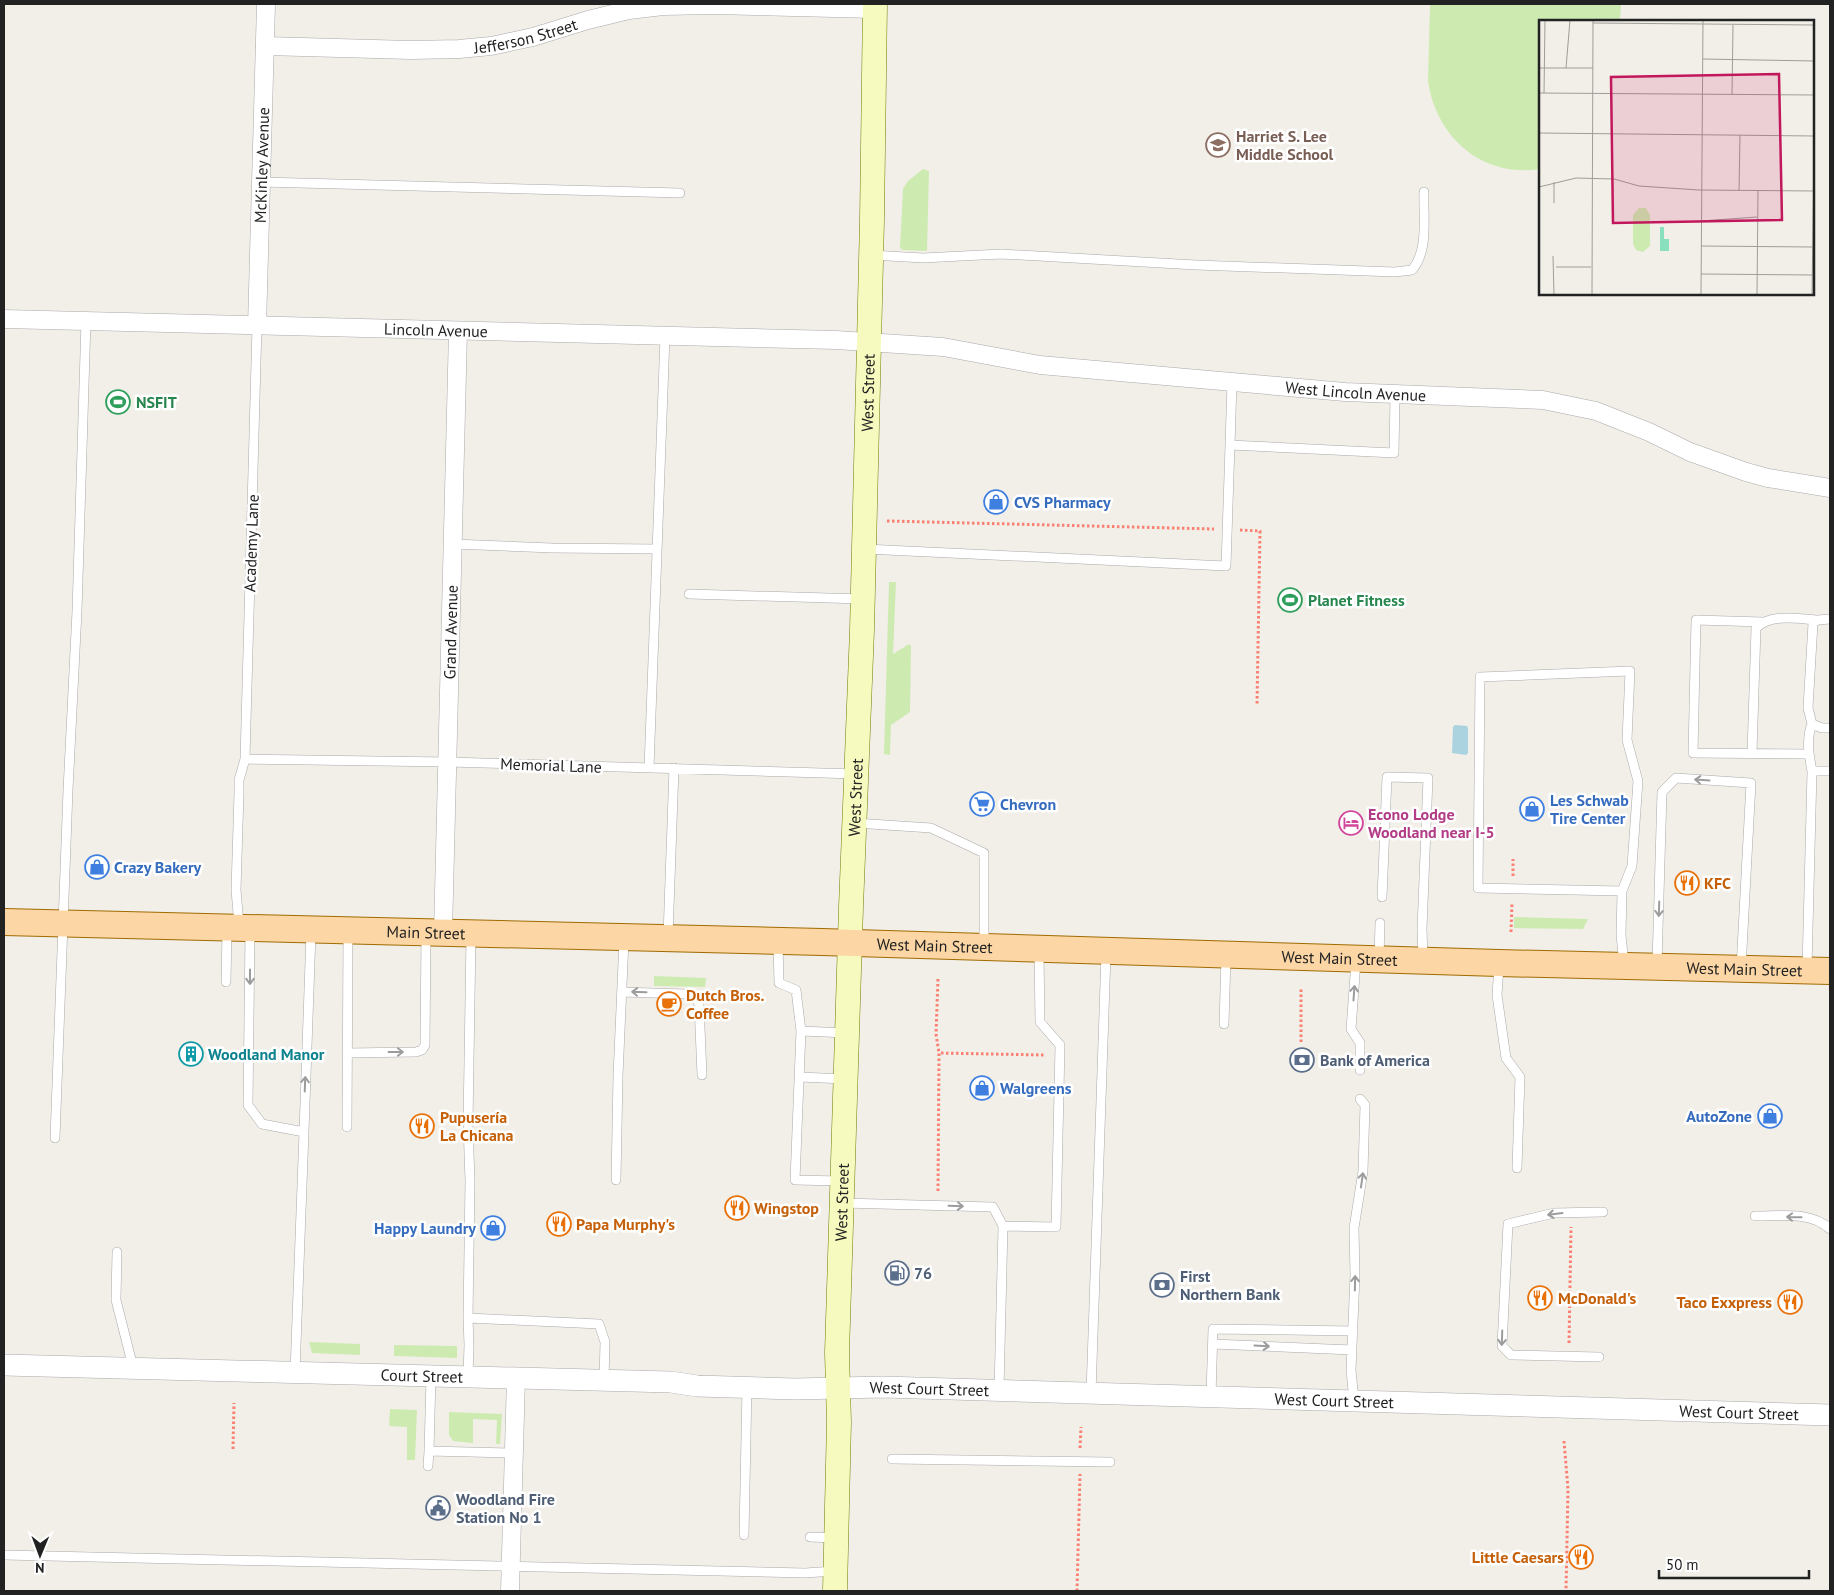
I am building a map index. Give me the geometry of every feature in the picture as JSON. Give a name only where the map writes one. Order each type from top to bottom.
[{"type":"main road","name":"West Street","points":[[835,1581],[839,1429],[837,1353],[864,549],[875,6]]},
{"type":"main road","name":"Main Street","points":[[4,922],[850,943]]},
{"type":"main road","name":"West Main Street","points":[[850,943],[1818,971]]},
{"type":"street","name":"McKinley Avenue","points":[[257,326],[266,4]]},
{"type":"street","name":"Jefferson Street","points":[[265,46],[411,50],[459,49],[491,46],[533,37],[629,10],[663,6],[875,6]]},
{"type":"street","name":"Lincoln Avenue","points":[[4,319],[869,342]]},
{"type":"street","name":"Grand Avenue","points":[[434,933],[448,762],[458,331]]},
{"type":"street","name":"West Lincoln Avenue","points":[[869,342],[943,347],[1040,365],[1232,382],[1395,395],[1543,400],[1596,411],[1725,465],[1768,478],[1830,488]]},
{"type":"street","name":"Court Street","points":[[4,1364],[671,1382],[697,1386],[747,1388],[838,1388]]},
{"type":"street","points":[[510,1591],[516,1378]]},
{"type":"street","name":"West Court Street","points":[[838,1388],[883,1387],[1830,1415]]},
{"type":"lane","points":[[261,182],[680,193]]},
{"type":"lane","points":[[871,255],[923,258],[1001,254],[1196,265],[1394,272],[1412,270],[1418,263],[1423,244],[1424,192]]},
{"type":"lane","points":[[55,1138],[77,612],[86,321]]},
{"type":"lane","name":"Academy Lane","points":[[239,928],[236,890],[238,793],[239,780],[245,759],[257,326]]},
{"type":"lane","points":[[648,768],[666,336]]},
{"type":"lane","points":[[864,549],[1226,566],[1232,382]]},
{"type":"lane","points":[[1230,445],[1394,453],[1395,395]]},
{"type":"lane","points":[[453,544],[552,548],[657,549]]},
{"type":"lane","points":[[689,594],[862,599]]},
{"type":"lane","points":[[1808,754],[1693,753],[1696,620],[1762,622],[1778,618],[1830,619]]},
{"type":"lane","points":[[1818,620],[1812,623],[1808,708],[1812,724],[1809,730],[1808,754],[1812,771],[1818,971]]},
{"type":"lane","points":[[1752,753],[1756,628],[1762,622]]},
{"type":"lane","points":[[1622,891],[1478,888],[1480,677],[1630,672],[1627,740],[1638,781],[1632,866],[1622,891],[1621,935],[1624,966]]},
{"type":"lane","points":[[1812,724],[1822,728],[1830,728]]},
{"type":"lane","name":"Memorial Lane","points":[[245,759],[448,762],[857,774]]},
{"type":"lane","points":[[668,938],[674,768]]},
{"type":"lane","points":[[1812,771],[1830,772]]},
{"type":"lane","points":[[1382,898],[1387,777],[1428,778],[1422,929],[1423,960]]},
{"type":"lane","points":[[1657,967],[1662,792],[1676,778],[1751,783],[1741,969]]},
{"type":"lane","points":[[854,822],[932,828],[984,853],[984,947]]},
{"type":"lane","points":[[1360,1070],[1360,1043],[1351,1028],[1368,958],[1380,923]]},
{"type":"lane","points":[[226,982],[239,928]]},
{"type":"lane","points":[[239,928],[248,1105],[262,1124],[304,1132]]},
{"type":"lane","points":[[295,1372],[311,930]]},
{"type":"lane","points":[[347,1127],[348,931]]},
{"type":"lane","points":[[347,1053],[416,1052],[422,1050],[425,1045],[434,933]]},
{"type":"lane","points":[[468,1377],[470,1181],[468,1124],[471,934]]},
{"type":"lane","points":[[616,1180],[624,937]]},
{"type":"lane","points":[[778,941],[779,983],[796,990],[801,1031],[794,1180],[842,1192],[907,1204],[993,1207],[1003,1226],[999,1391]]},
{"type":"lane","points":[[1003,1226],[1056,1228],[1060,1045],[1040,1022],[1039,949]]},
{"type":"lane","points":[[1091,1393],[1106,951]]},
{"type":"lane","points":[[1224,1024],[1226,954]]},
{"type":"lane","points":[[1499,963],[1497,994],[1506,1058],[1520,1077],[1517,1168]]},
{"type":"lane","points":[[622,992],[695,996],[699,1004],[702,1075]]},
{"type":"lane","points":[[801,1031],[847,1033]]},
{"type":"lane","points":[[800,1077],[846,1078]]},
{"type":"lane","points":[[1354,1401],[1351,1370],[1354,1228],[1364,1171],[1365,1105],[1360,1099]]},
{"type":"lane","points":[[1599,1357],[1511,1355],[1502,1346],[1508,1224],[1554,1213],[1604,1212]]},
{"type":"lane","points":[[1754,1216],[1801,1216],[1814,1218],[1823,1222],[1830,1229]]},
{"type":"lane","points":[[117,1252],[116,1300],[133,1368]]},
{"type":"lane","points":[[468,1318],[599,1324],[605,1342],[604,1380]]},
{"type":"lane","points":[[1211,1397],[1214,1329],[1353,1331]]},
{"type":"lane","points":[[1213,1344],[1352,1350]]},
{"type":"lane","points":[[428,1466],[431,1376]]},
{"type":"lane","points":[[744,1535],[747,1388]]},
{"type":"lane","points":[[429,1451],[514,1453]]},
{"type":"lane","points":[[892,1459],[1110,1462]]},
{"type":"lane","points":[[810,1537],[836,1538]]},
{"type":"lane","points":[[4,1555],[805,1573],[835,1581]]},
{"type":"path","points":[[938,980],[936,1034],[939,1053],[938,1190]]},
{"type":"path","points":[[1301,1042],[1302,990]]},
{"type":"path","points":[[939,1053],[1044,1055]]},
{"type":"path","points":[[1568,1356],[1571,1227]]},
{"type":"path","points":[[233,1449],[234,1403]]},
{"type":"path","points":[[1077,1591],[1081,1427]]},
{"type":"path","points":[[1564,1441],[1568,1489],[1566,1591]]},
{"type":"green space","points":[[1430,4],[1621,4],[1620,20],[1539,20],[1539,169],[1519,170],[1499,167],[1481,160],[1465,149],[1452,136],[1441,120],[1433,101],[1428,81]]},
{"type":"green space","points":[[923,169],[929,171],[927,251],[903,250],[900,248],[903,189],[908,181]]},
{"type":"green space","points":[[889,582],[896,582],[893,654],[909,644],[911,646],[910,712],[891,725],[890,755],[884,754]]},
{"type":"green space","points":[[1514,917],[1588,919],[1583,929],[1514,928]]},
{"type":"green space","points":[[654,976],[706,978],[705,987],[654,986]]},
{"type":"green space","points":[[309,1342],[360,1344],[360,1355],[312,1353]]},
{"type":"green space","points":[[394,1345],[457,1346],[457,1358],[394,1356]]},
{"type":"green space","points":[[390,1409],[417,1410],[415,1460],[407,1460],[407,1427],[389,1426]]},
{"type":"green space","points":[[449,1412],[502,1414],[500,1444],[496,1444],[497,1420],[473,1419],[473,1443],[453,1441],[449,1435]]},
{"type":"water","points":[[1455,725],[1467,726],[1468,728],[1468,753],[1466,755],[1452,753],[1453,727]]},
{"type":"place","name":"Harriet S. Lee Middle School","points":[[1218,145]]},
{"type":"place","name":"NSFIT","points":[[118,402]]},
{"type":"place","name":"CVS Pharmacy","points":[[996,502]]},
{"type":"place","name":"Planet Fitness","points":[[1290,600]]},
{"type":"place","name":"Chevron","points":[[982,804]]},
{"type":"place","name":"Les Schwab Tire Center","points":[[1532,809]]},
{"type":"place","name":"Econo Lodge Woodland near I-5","points":[[1351,823]]},
{"type":"place","name":"Crazy Bakery","points":[[97,867]]},
{"type":"place","name":"KFC","points":[[1687,883]]},
{"type":"place","name":"Dutch Bros. Coffee","points":[[669,1004]]},
{"type":"place","name":"Woodland Manor","points":[[191,1054]]},
{"type":"place","name":"Bank of America","points":[[1302,1060]]},
{"type":"place","name":"Walgreens","points":[[982,1088]]},
{"type":"place","name":"AutoZone","points":[[1770,1116]]},
{"type":"place","name":"Pupusería La Chicana","points":[[422,1126]]},
{"type":"place","name":"Wingstop","points":[[737,1208]]},
{"type":"place","name":"Papa Murphy's","points":[[559,1224]]},
{"type":"place","name":"Happy Laundry","points":[[493,1228]]},
{"type":"place","name":"76","points":[[897,1273]]},
{"type":"place","name":"First Northern Bank","points":[[1162,1285]]},
{"type":"place","name":"McDonald's","points":[[1540,1298]]},
{"type":"place","name":"Taco Exxpress","points":[[1790,1302]]},
{"type":"place","name":"Woodland Fire Station No 1","points":[[438,1508]]},
{"type":"place","name":"Little Caesars","points":[[1581,1557]]}]
